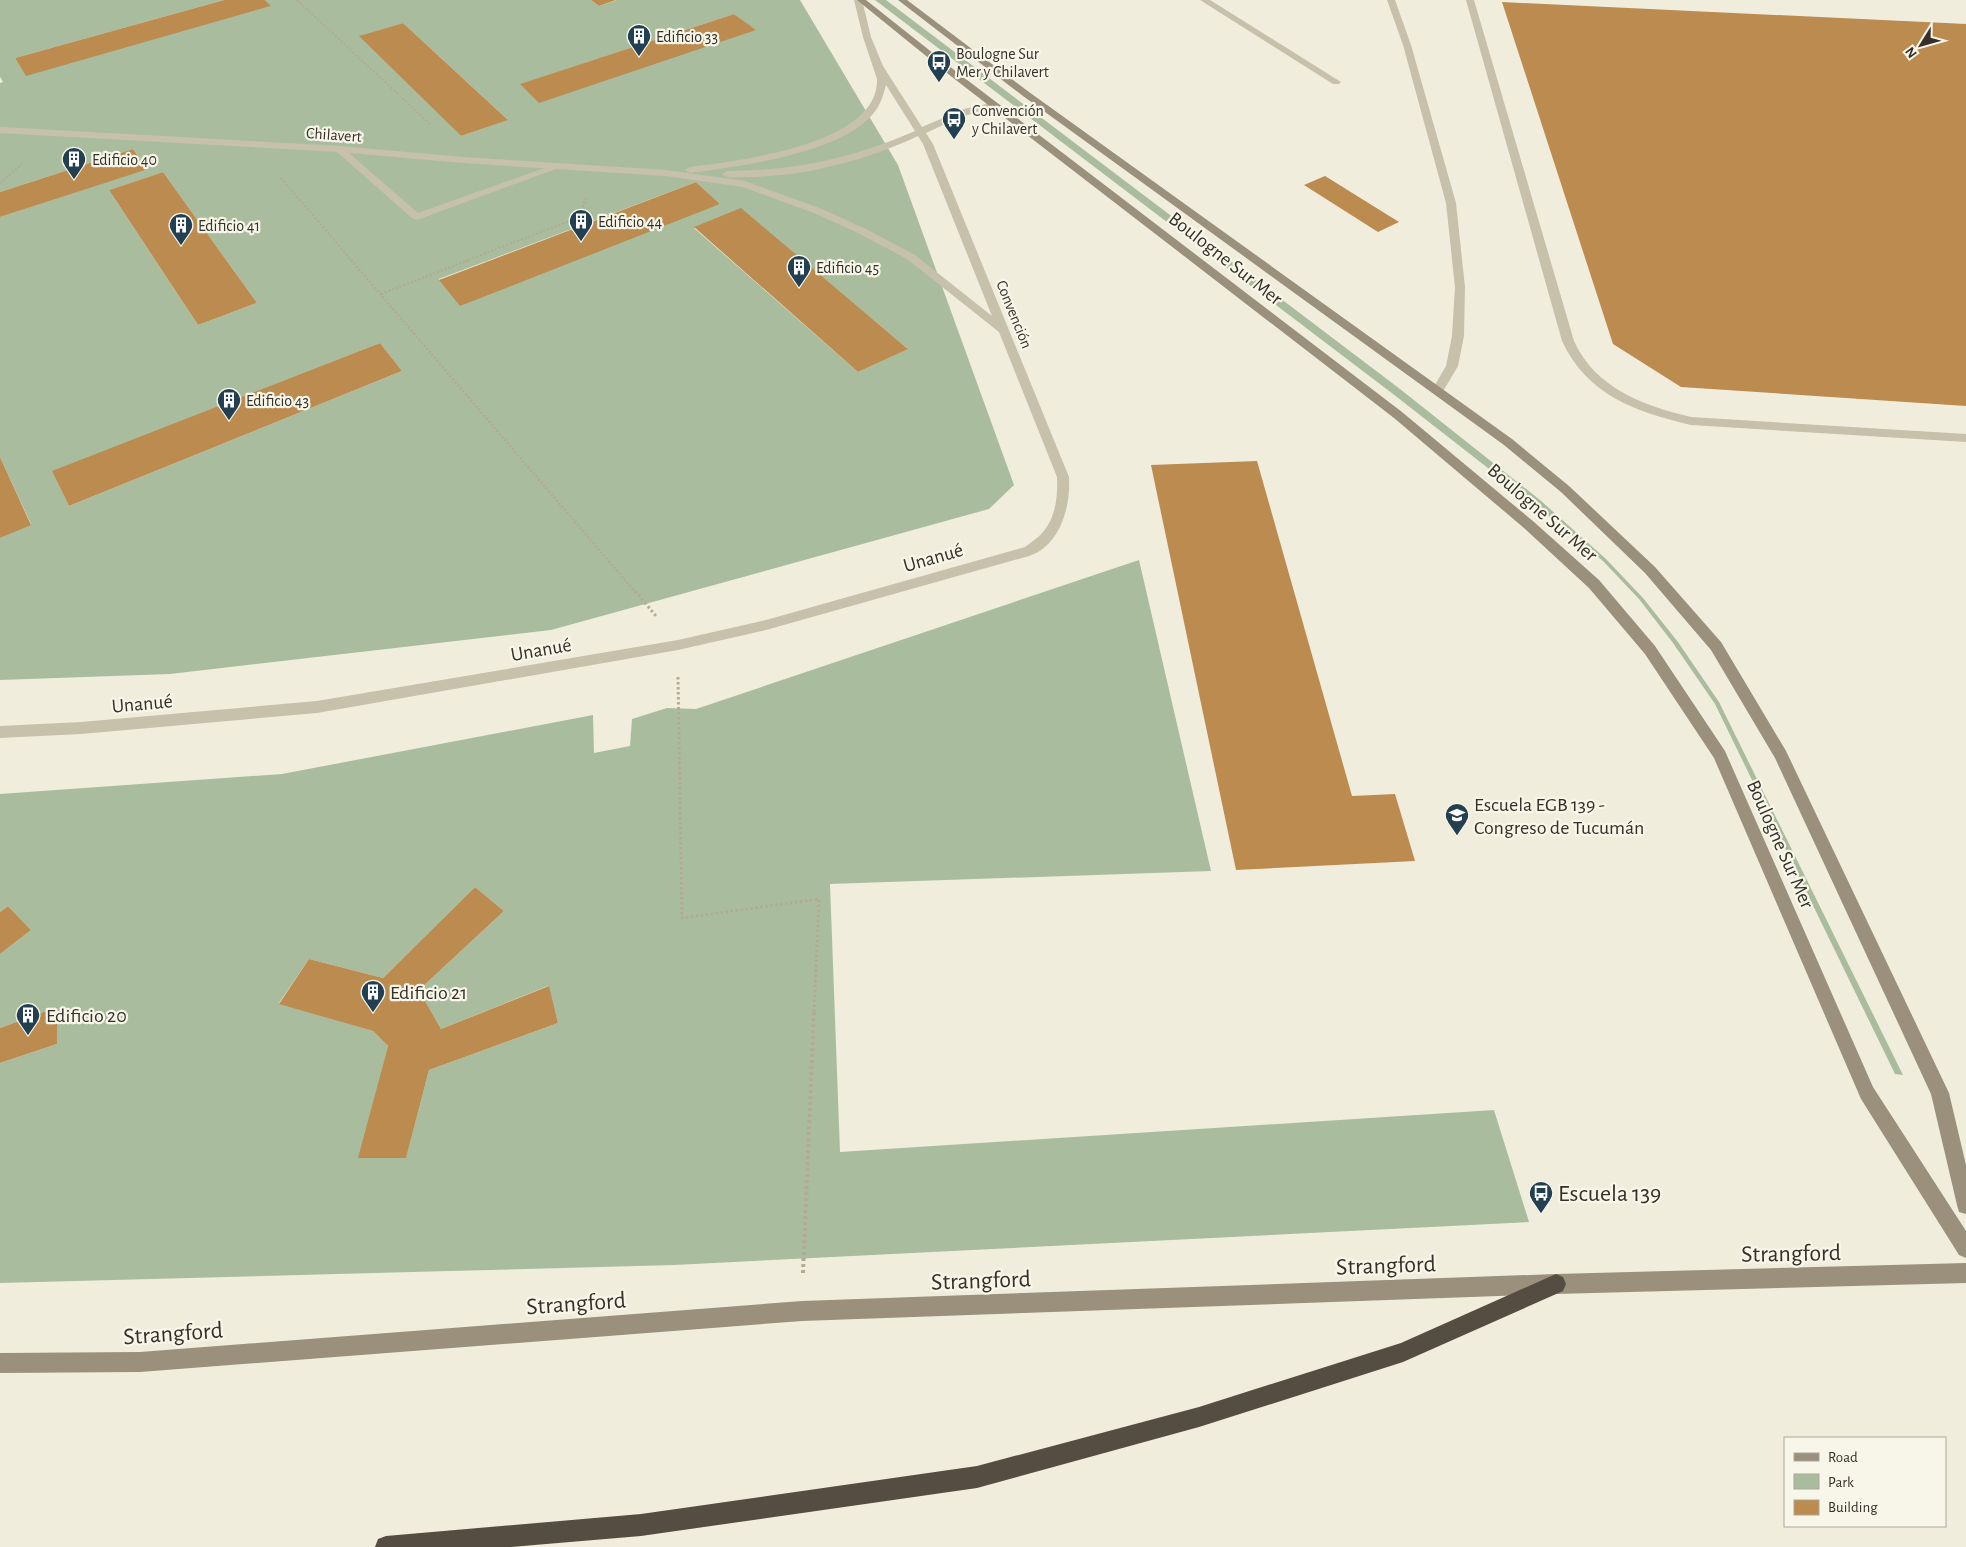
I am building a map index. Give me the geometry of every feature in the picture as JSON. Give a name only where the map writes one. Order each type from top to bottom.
[{"type":"highway","points":[[386,1547],[641,1524],[977,1477],[1199,1418],[1403,1352],[1556,1284]]},
{"type":"main road","name":"Boulogne Sur Mer","points":[[859,0],[1398,415],[1529,525],[1594,584],[1650,650],[1720,755],[1867,1093],[1966,1248]]},
{"type":"main road","name":"Boulogne Sur Mer","points":[[902,0],[1026,94],[1508,442],[1565,488],[1650,570],[1716,646],[1781,755],[1940,1093],[1966,1205]]},
{"type":"main road","name":"Strangford","points":[[0,1363],[140,1362],[802,1311],[1556,1284],[1966,1274]]},
{"type":"street","points":[[666,173],[776,156],[807,147],[846,130],[867,117],[876,104],[882,84],[880,68],[867,37],[859,0]]},
{"type":"street","points":[[1204,0],[1336,82]]},
{"type":"street","points":[[1391,0],[1407,45],[1451,203],[1460,287],[1458,336],[1452,366],[1438,390]]},
{"type":"street","points":[[1470,0],[1568,341],[1578,360],[1595,379],[1620,396],[1655,413],[1691,422],[1966,438]]},
{"type":"street","name":"Convención","points":[[880,68],[928,144],[1063,477],[1064,492],[1059,512]]},
{"type":"street","points":[[666,173],[781,172],[861,154],[892,144],[974,108],[996,105]]},
{"type":"street","name":"Chilavert","points":[[0,130],[339,149],[463,160],[666,173]]},
{"type":"street","points":[[339,149],[417,217],[558,166]]},
{"type":"street","points":[[666,173],[745,184],[818,211],[862,231],[911,257],[1004,332]]},
{"type":"street","name":"Unanué","points":[[0,732],[99,727],[316,707],[678,645],[766,625],[1029,550],[1048,535],[1059,512]]},
{"type":"path","points":[[297,0],[463,155],[463,160]]},
{"type":"path","points":[[251,144],[651,609],[678,645],[682,918],[819,899],[802,1311]]},
{"type":"path","points":[[381,294],[575,219],[580,214],[588,193]]},
{"type":"green space","points":[[0,0],[224,0],[15,58],[26,75],[270,6],[265,0],[591,0],[599,6],[617,0],[800,0],[898,165],[1014,485],[989,509],[551,630],[170,674],[0,680],[0,538],[31,524],[0,457],[0,217],[148,168],[133,149],[0,192],[0,83],[3,82],[0,77]],"holes":[[[734,14],[755,30],[521,84]],[[403,23],[507,119],[461,136],[360,36]],[[163,172],[257,303],[198,325],[109,190]],[[696,182],[720,204],[439,280]],[[741,209],[907,348],[858,372],[694,228]],[[380,343],[402,371],[69,506],[53,472]]]},
{"type":"green space","points":[[875,0],[886,0],[1400,389],[1540,500],[1606,559],[1643,598],[1678,642],[1719,702],[1903,1075],[1895,1074],[1715,704],[1673,643],[1639,599],[1603,561],[1534,504],[1393,394]]},
{"type":"green space","points":[[1139,560],[1211,871],[830,884],[840,1152],[1494,1110],[1529,1222],[674,1265],[0,1283],[0,1063],[57,1044],[57,1007],[0,1028],[0,954],[31,930],[8,906],[0,912],[0,794],[282,774],[593,715],[594,753],[630,746],[632,719],[667,708],[696,709]],"holes":[[[475,887],[504,911],[419,990],[441,1029],[548,986],[558,1023],[429,1070],[406,1157],[359,1158],[388,1046],[373,1031],[279,1003],[309,959],[383,978]]]},
{"type":"building","points":[[224,0],[265,0],[271,6],[26,76],[15,58]]},
{"type":"building","points":[[591,0],[616,0],[599,6]]},
{"type":"building","points":[[1502,2],[1966,24],[1966,406],[1681,387],[1613,344]]},
{"type":"building","name":"Edificio 33","points":[[734,14],[756,30],[539,103],[520,84]]},
{"type":"building","points":[[403,23],[508,120],[461,136],[359,36]]},
{"type":"building","name":"Edificio 40","points":[[133,149],[148,169],[0,217],[0,192]]},
{"type":"building","name":"Edificio 41","points":[[163,172],[257,303],[198,325],[109,190]]},
{"type":"building","points":[[1325,176],[1399,222],[1378,232],[1304,185]]},
{"type":"building","name":"Edificio 44","points":[[696,182],[720,204],[460,306],[439,280]]},
{"type":"building","name":"Edificio 45","points":[[741,208],[908,349],[858,372],[694,227]]},
{"type":"building","name":"Edificio 43","points":[[380,343],[402,371],[69,506],[52,471]]},
{"type":"building","points":[[0,457],[31,525],[0,538]]},
{"type":"building","points":[[1257,461],[1352,796],[1395,794],[1415,861],[1236,870],[1151,465]]},
{"type":"building","name":"Edificio 21","points":[[475,887],[504,911],[419,990],[441,1029],[549,986],[558,1023],[429,1070],[406,1158],[358,1158],[388,1046],[373,1031],[279,1004],[309,959],[383,978]]},
{"type":"building","points":[[8,906],[31,930],[0,954],[0,912]]},
{"type":"building","name":"Edificio 20","points":[[57,1007],[57,1044],[0,1063],[0,1028]]},
{"type":"place","name":"Edificio 33","points":[[639,57]]},
{"type":"place","name":"Boulogne Sur Mer y Chilavert","points":[[939,83]]},
{"type":"place","name":"Convención y Chilavert","points":[[954,140]]},
{"type":"place","name":"Edificio 40","points":[[74,180]]},
{"type":"place","name":"Edificio 44","points":[[581,242]]},
{"type":"place","name":"Edificio 41","points":[[181,246]]},
{"type":"place","name":"Edificio 45","points":[[799,288]]},
{"type":"place","name":"Edificio 43","points":[[229,421]]},
{"type":"place","name":"Escuela EGB 139 - Congreso de Tucumán","points":[[1457,836]]},
{"type":"place","name":"Edificio 21","points":[[373,1013]]},
{"type":"place","name":"Edificio 20","points":[[28,1036]]},
{"type":"place","name":"Escuela 139","points":[[1541,1214]]}]
